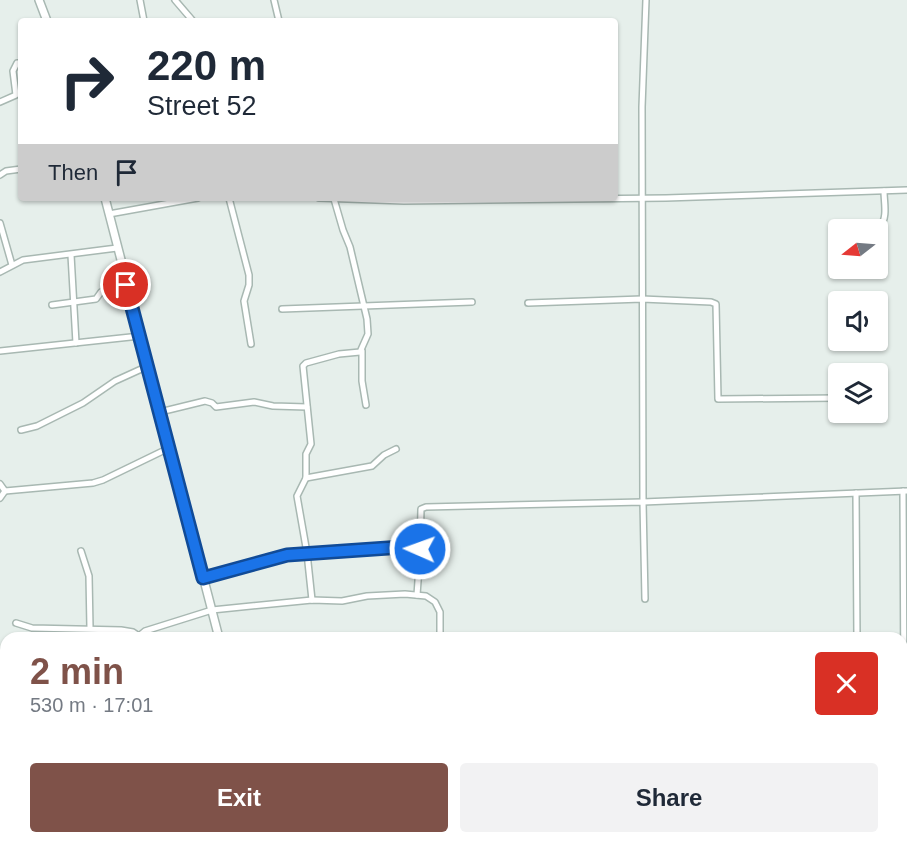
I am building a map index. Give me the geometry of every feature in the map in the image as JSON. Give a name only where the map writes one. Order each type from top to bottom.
[{"type":"street","points":[[39,0],[46,18]]},
{"type":"street","points":[[140,0],[143,18]]},
{"type":"street","points":[[175,0],[190,18]]},
{"type":"street","points":[[274,0],[278,18]]},
{"type":"street","points":[[645,599],[642,502],[644,198],[642,107],[646,0]]},
{"type":"street","points":[[0,102],[16,95],[14,68],[18,63]]},
{"type":"street","points":[[0,175],[6,171],[18,170]]},
{"type":"street","points":[[618,198],[907,190]]},
{"type":"street","points":[[884,191],[884,219]]},
{"type":"street","points":[[106,201],[218,632]]},
{"type":"street","points":[[109,214],[171,201]]},
{"type":"street","points":[[230,201],[249,275],[249,285],[244,301],[251,344]]},
{"type":"street","points":[[333,201],[350,247],[368,334],[362,351],[362,381],[366,405]]},
{"type":"street","points":[[0,223],[12,265]]},
{"type":"street","points":[[0,272],[23,261],[117,248]]},
{"type":"street","points":[[71,255],[76,343]]},
{"type":"street","points":[[52,305],[96,299],[101,292],[126,285]]},
{"type":"street","points":[[528,303],[642,299],[716,304],[718,399],[828,398]]},
{"type":"street","points":[[282,309],[472,303]]},
{"type":"street","points":[[0,351],[140,336]]},
{"type":"street","points":[[312,600],[308,553],[297,496],[306,477],[306,454],[311,444],[303,371],[306,363],[339,354],[362,351]]},
{"type":"street","points":[[21,430],[37,426],[83,404],[115,381],[148,366]]},
{"type":"street","points":[[160,412],[205,401],[216,407],[254,402],[273,406],[307,407]]},
{"type":"street","points":[[0,498],[5,491],[93,483],[169,448]]},
{"type":"street","points":[[306,477],[372,466],[384,455],[396,449]]},
{"type":"street","points":[[0,484],[5,491]]},
{"type":"street","points":[[417,595],[421,509],[426,507],[642,502],[905,491],[904,632]]},
{"type":"street","points":[[856,493],[857,632]]},
{"type":"street","points":[[203,578],[287,555],[417,546],[420,549]]},
{"type":"street","points":[[81,551],[89,576],[90,628]]},
{"type":"street","points":[[144,632],[212,610],[312,600],[342,601],[380,594],[417,595],[431,598],[439,607],[440,632]]},
{"type":"street","points":[[16,623],[32,628],[90,628],[129,632]]},
{"type":"route","points":[[126,285],[203,578],[287,555],[417,546],[420,549]]}]
